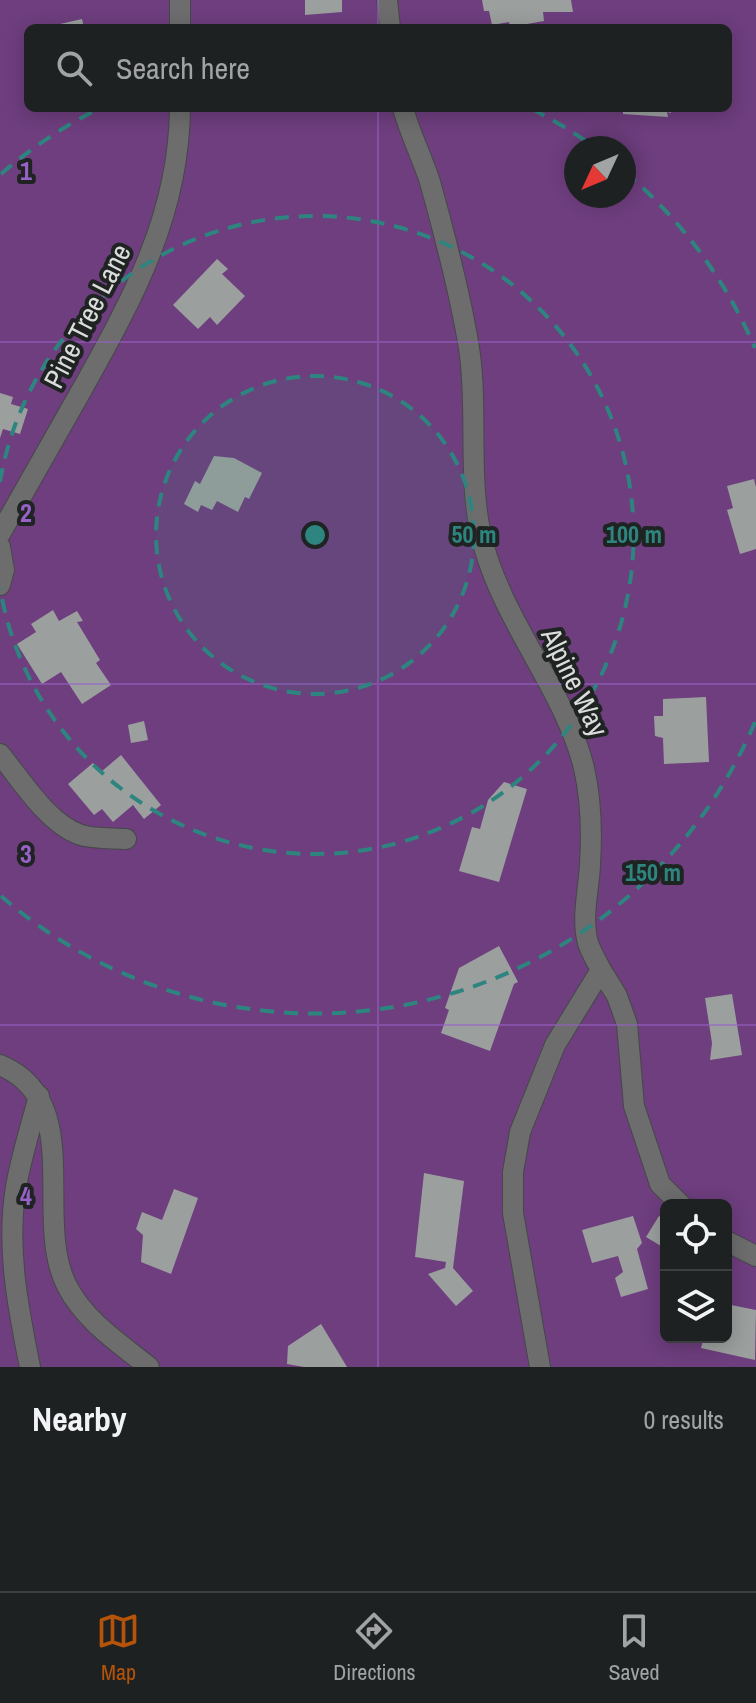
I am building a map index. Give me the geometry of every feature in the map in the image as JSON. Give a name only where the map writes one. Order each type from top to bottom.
[{"type":"street","points":[[180,0],[180,24]]},
{"type":"street","points":[[387,0],[390,24]]},
{"type":"street","name":"Pine Tree Lane","points":[[0,534],[125,312],[153,253],[169,202],[180,112]]},
{"type":"street","name":"Alpine Way","points":[[404,112],[429,180],[458,291],[469,349],[474,410],[475,497],[484,545],[504,601],[570,725],[584,768],[591,812],[585,910],[588,942],[617,996],[627,1024],[634,1106],[660,1184],[675,1199]]},
{"type":"street","points":[[0,547],[4,570],[0,585]]},
{"type":"street","points":[[0,754],[51,816],[63,826],[82,835],[126,839]]},
{"type":"street","points":[[540,1367],[513,1213],[513,1172],[520,1132],[555,1045],[601,970]]},
{"type":"street","points":[[0,1065],[21,1075],[39,1096],[49,1118],[54,1245],[67,1285],[90,1320],[149,1367]]},
{"type":"street","points":[[30,1367],[15,1293],[13,1247],[16,1188],[39,1096]]},
{"type":"street","points":[[732,1244],[756,1256]]},
{"type":"shaded area","points":[[0,0],[756,0],[756,1367],[0,1367]]},
{"type":"building","points":[[305,0],[342,0],[342,12],[305,15]]},
{"type":"building","points":[[482,0],[571,0],[573,12],[543,12],[544,21],[527,24],[492,24],[489,11],[484,11]]},
{"type":"building","points":[[82,19],[83,24],[60,24]]},
{"type":"building","points":[[667,112],[668,117],[623,114]]},
{"type":"building","points":[[217,259],[228,269],[222,274],[245,296],[217,325],[210,317],[198,329],[173,305]]},
{"type":"building","points":[[0,393],[13,397],[11,404],[28,409],[20,434],[3,429],[0,438]]},
{"type":"building","points":[[214,456],[234,458],[262,473],[249,499],[245,497],[238,512],[217,501],[212,510],[201,505],[198,512],[184,504],[195,481],[200,484]]},
{"type":"building","points":[[754,479],[756,549],[740,554],[727,510],[733,508],[727,486]]},
{"type":"building","points":[[53,610],[59,621],[77,611],[83,621],[77,622],[100,660],[96,663],[111,685],[82,704],[61,672],[42,684],[17,644],[36,632],[31,624]]},
{"type":"building","points":[[706,697],[709,762],[664,764],[663,738],[655,736],[654,716],[663,716],[663,699]]},
{"type":"building","points":[[144,721],[148,740],[131,743],[128,725]]},
{"type":"building","points":[[121,755],[161,805],[144,819],[133,805],[113,822],[102,809],[94,815],[68,784],[93,763],[101,772]]},
{"type":"building","points":[[504,782],[527,789],[499,882],[459,871],[472,827],[480,829],[488,800]]},
{"type":"building","points":[[499,946],[518,982],[514,984],[490,1051],[441,1033],[449,1010],[445,1008],[459,968]]},
{"type":"building","points":[[732,994],[742,1055],[710,1060],[712,1043],[705,998]]},
{"type":"building","points":[[424,1173],[464,1181],[453,1268],[473,1291],[456,1306],[428,1274],[445,1268],[446,1262],[415,1257]]},
{"type":"building","points":[[174,1189],[198,1198],[171,1274],[141,1262],[143,1235],[136,1229],[142,1212],[162,1220]]},
{"type":"building","points":[[633,1216],[642,1243],[637,1249],[648,1289],[621,1297],[615,1278],[623,1272],[618,1256],[592,1263],[582,1230]]},
{"type":"building","points":[[659,1216],[660,1217],[660,1245],[646,1237]]},
{"type":"building","points":[[732,1305],[756,1310],[755,1360],[701,1348],[702,1343],[732,1343]]},
{"type":"building","points":[[321,1324],[347,1367],[287,1364],[288,1346]]}]
